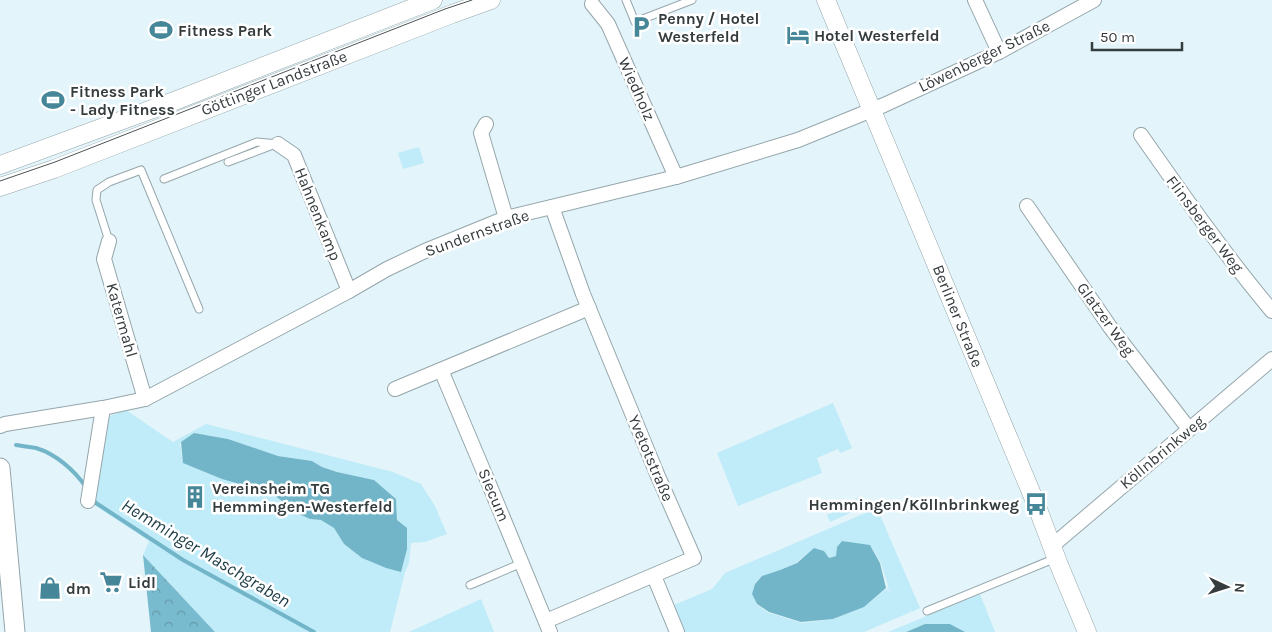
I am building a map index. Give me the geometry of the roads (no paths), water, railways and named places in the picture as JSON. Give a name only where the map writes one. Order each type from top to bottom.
[{"type":"main road","points":[[0,468],[15,632]]},
{"type":"street","name":"Göttinger Landstraße","points":[[0,165],[140,114],[433,0]]},
{"type":"street","name":"Göttinger Landstraße","points":[[0,187],[54,169],[490,0]]},
{"type":"street","name":"Berliner Straße","points":[[826,0],[1036,504],[1087,632]]},
{"type":"street","points":[[975,0],[998,52]]},
{"type":"street","name":"Löwenberger Straße","points":[[872,110],[998,52],[1094,0]]},
{"type":"street","name":"Wiedholz","points":[[592,4],[608,24],[676,177]]},
{"type":"street","name":"Sundernstraße","points":[[0,426],[145,399],[387,269],[425,251],[506,218],[676,177],[798,140],[872,110]]},
{"type":"street","points":[[486,124],[481,133],[506,218]]},
{"type":"street","name":"Flinsberger Weg","points":[[1141,135],[1178,190],[1249,284],[1272,311]]},
{"type":"street","name":"Hahnenkamp","points":[[278,144],[294,155],[349,291]]},
{"type":"street","name":"Glatzer Weg","points":[[1027,206],[1110,327],[1189,429]]},
{"type":"street","name":"Yvetotstraße","points":[[548,627],[694,558],[656,474],[589,308],[552,207]]},
{"type":"street","name":"Katermahl","points":[[109,241],[104,260],[145,399]]},
{"type":"street","points":[[395,389],[589,308]]},
{"type":"street","name":"Köllnbrinkweg","points":[[1055,552],[1189,429],[1272,359]]},
{"type":"street","name":"Siecum","points":[[441,370],[548,627]]},
{"type":"street","points":[[89,495],[103,408]]},
{"type":"street","points":[[654,576],[678,632]]},
{"type":"lane","points":[[626,0],[635,22],[692,0]]},
{"type":"lane","points":[[164,179],[257,142],[278,144]]},
{"type":"lane","points":[[228,162],[278,144]]},
{"type":"lane","points":[[109,241],[96,200],[97,190],[109,182],[141,170],[199,309]]},
{"type":"lane","points":[[927,611],[1055,552]]},
{"type":"lane","points":[[470,586],[522,563]]},
{"type":"waterway","name":"Hemminger Maschgraben","points":[[16,445],[36,448],[51,454],[70,469],[86,487]]},
{"type":"waterway","name":"Hemminger Maschgraben","points":[[92,498],[96,503],[183,560],[314,632]]},
{"type":"tram line","points":[[0,181],[55,162],[472,0]]},
{"type":"place","name":"Penny / Hotel Westerfeld","points":[[641,27]]},
{"type":"place","name":"Fitness Park","points":[[161,30]]},
{"type":"place","name":"Hotel Westerfeld","points":[[798,35]]},
{"type":"place","name":"Fitness Park - Lady Fitness","points":[[53,100]]},
{"type":"place","name":"Vereinsheim TG Hemmingen-Westerfeld","points":[[195,497]]},
{"type":"place","name":"Hemmingen/Köllnbrinkweg","points":[[1036,504]]},
{"type":"place","name":"Lidl","points":[[111,582]]},
{"type":"place","name":"dm","points":[[50,588]]}]
